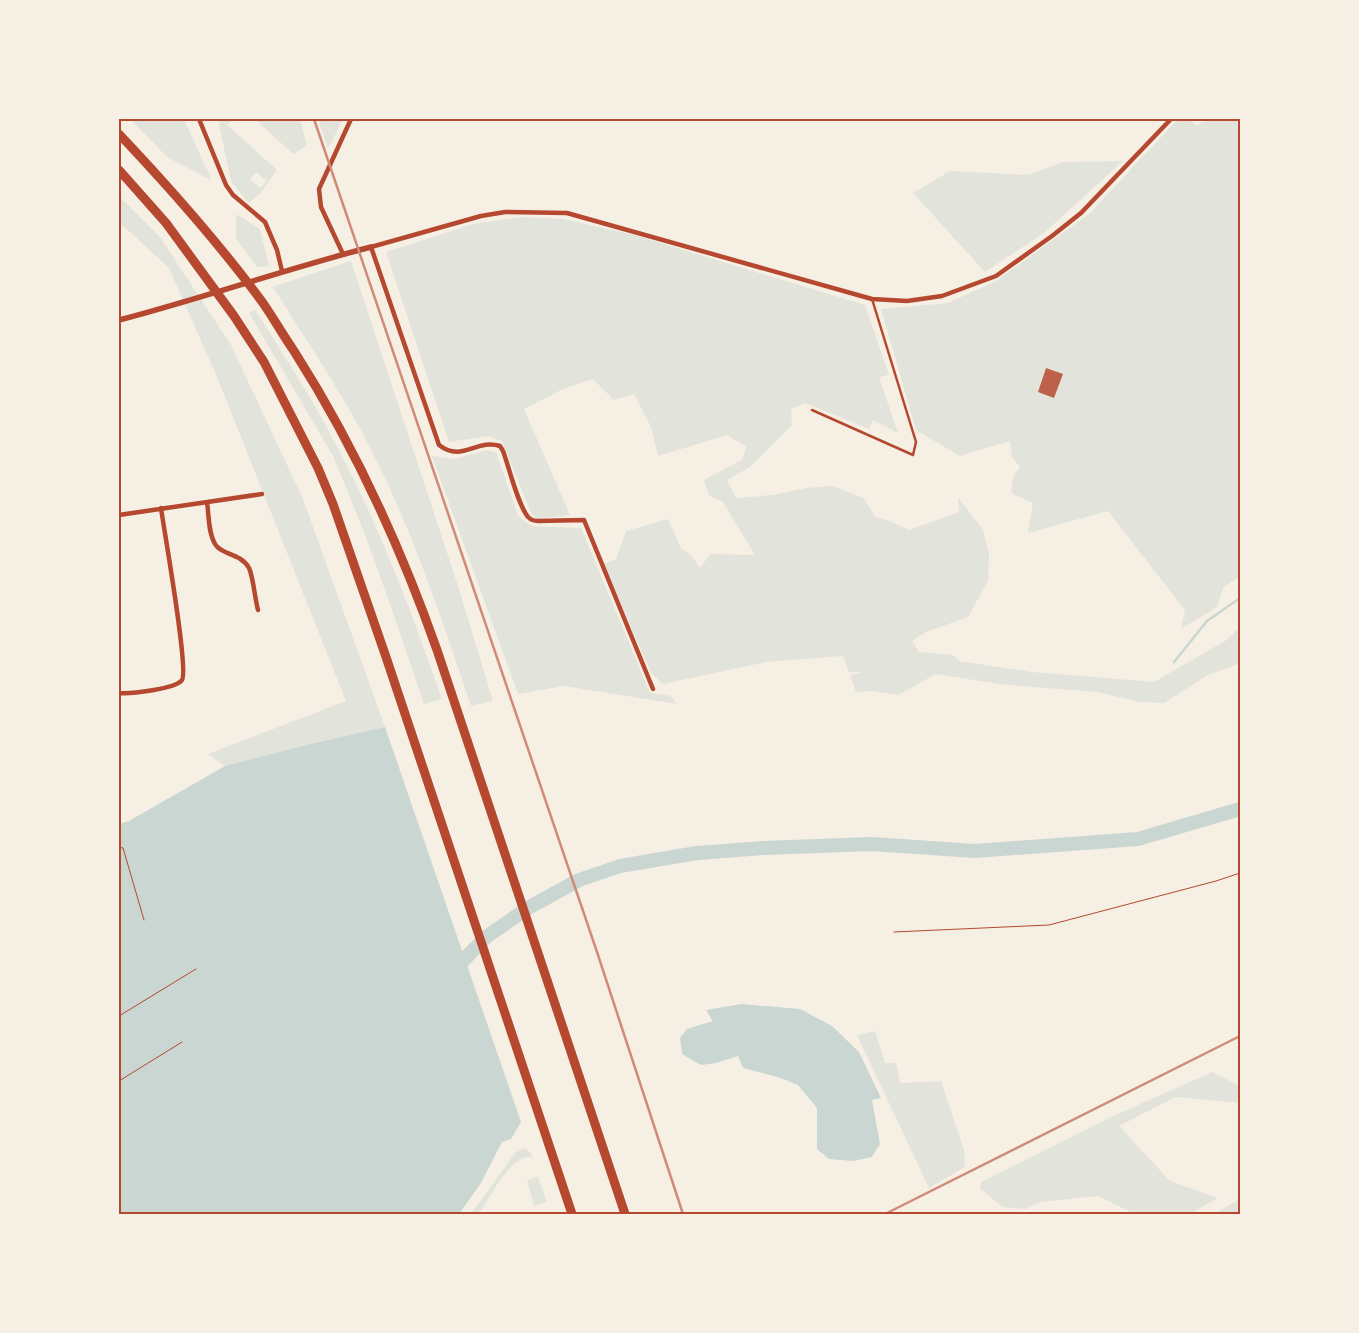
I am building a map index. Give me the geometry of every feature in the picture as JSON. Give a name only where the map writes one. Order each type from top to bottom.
[{"type":"highway","points":[[119,134],[202,225],[264,304],[319,391],[369,484],[404,561],[428,625],[625,1214]]},
{"type":"highway","points":[[119,170],[166,223],[234,316],[264,362],[318,468],[333,504],[386,657],[572,1214]]},
{"type":"street","points":[[199,119],[226,185],[233,195],[265,222],[275,244],[282,272]]},
{"type":"street","points":[[343,254],[321,207],[319,189],[351,119]]},
{"type":"street","points":[[119,320],[170,307],[343,254],[481,216],[505,212],[567,213],[872,299],[907,301],[942,296],[996,276],[1052,236],[1081,213],[1171,119]]},
{"type":"street","points":[[371,247],[439,444],[446,451],[457,452],[464,452],[489,444],[500,446],[527,516],[532,520],[584,520],[653,689]]},
{"type":"street","points":[[119,515],[262,494]]},
{"type":"street","points":[[207,502],[215,545],[220,549],[239,556],[249,568],[258,610]]},
{"type":"street","points":[[119,693],[170,686],[177,684],[183,678],[184,665],[160,508]]},
{"type":"lane","points":[[812,410],[913,455],[916,442],[872,299]]},
{"type":"path","points":[[119,847],[123,848],[144,920]]},
{"type":"path","points":[[894,932],[1049,926],[1240,873]]},
{"type":"path","points":[[119,1016],[196,969]]},
{"type":"path","points":[[119,1081],[182,1042]]},
{"type":"shaded area","points":[[130,119],[184,119],[212,181],[167,157]]},
{"type":"shaded area","points":[[218,119],[233,119],[227,125],[277,170],[260,194],[248,203],[231,181]],"holes":[[[256,172],[267,181],[260,188],[250,179]]]},
{"type":"shaded area","points":[[255,119],[300,119],[307,146],[293,154]]},
{"type":"shaded area","points":[[318,119],[343,119],[328,149]]},
{"type":"shaded area","points":[[1178,119],[1187,119],[1197,125],[1208,119],[1240,119],[1240,576],[1223,588],[1217,607],[1181,629],[1185,610],[1108,511],[1028,533],[1033,503],[1011,493],[1013,477],[1020,467],[1012,457],[1010,441],[960,456],[916,430],[881,309],[948,303],[996,281],[1090,213]]},
{"type":"shaded area","points":[[1123,161],[1044,233],[985,272],[913,193],[950,171],[1028,175],[1063,162]]},
{"type":"shaded area","points":[[119,196],[160,237],[231,345],[303,499],[385,727],[225,766],[208,754],[346,701],[217,377],[169,268],[119,222]]},
{"type":"shaded area","points":[[236,214],[260,229],[269,266],[257,267],[236,239]]},
{"type":"shaded area","points":[[521,217],[563,219],[634,235],[865,305],[889,375],[879,377],[898,433],[873,420],[869,429],[805,403],[791,409],[792,425],[750,467],[727,480],[736,498],[832,486],[864,498],[875,517],[909,530],[959,512],[958,497],[983,530],[989,554],[988,581],[968,617],[926,632],[912,641],[919,652],[953,655],[959,661],[1032,672],[1154,682],[1225,641],[1240,627],[1240,663],[1206,676],[1164,703],[1140,702],[1097,692],[999,684],[936,674],[898,695],[872,691],[856,692],[850,675],[863,672],[849,672],[843,656],[766,662],[663,684],[651,673],[604,564],[616,559],[626,531],[668,519],[681,548],[691,555],[700,568],[710,554],[755,555],[723,502],[709,496],[704,480],[742,460],[746,447],[727,435],[658,456],[651,427],[634,394],[614,400],[593,379],[565,388],[524,409],[570,515],[536,519],[531,513],[502,441],[488,436],[449,442],[386,252],[473,224]]},
{"type":"shaded area","points":[[351,261],[458,586],[493,701],[471,706],[423,568],[380,467],[344,400],[272,287]]},
{"type":"shaded area","points":[[255,310],[308,394],[353,477],[394,571],[442,699],[424,704],[370,548],[333,456],[249,313]]},
{"type":"shaded area","points":[[487,450],[496,452],[518,516],[531,526],[581,528],[650,693],[671,696],[677,704],[564,686],[518,694],[432,456],[455,459]]},
{"type":"shaded area","points":[[385,727],[521,1122],[511,1139],[502,1142],[481,1183],[459,1214],[119,1214],[119,824],[129,821],[225,766]]},
{"type":"shaded area","points":[[741,1004],[800,1009],[832,1026],[859,1052],[881,1098],[872,1100],[880,1144],[872,1157],[853,1161],[829,1159],[817,1149],[817,1108],[798,1085],[778,1077],[743,1068],[738,1056],[716,1063],[701,1065],[682,1054],[680,1038],[687,1029],[713,1021],[706,1010]]},
{"type":"shaded area","points":[[875,1031],[885,1063],[896,1063],[900,1083],[941,1081],[964,1150],[965,1167],[929,1188],[857,1035]]},
{"type":"shaded area","points":[[1212,1072],[1240,1086],[1240,1103],[1176,1097],[1119,1126],[1170,1181],[1218,1198],[1190,1214],[1135,1214],[1098,1196],[1040,1202],[1026,1209],[1003,1207],[980,1189],[981,1182],[1111,1117]]},
{"type":"shaded area","points":[[524,1148],[533,1157],[525,1157],[516,1162],[501,1178],[478,1214],[471,1214],[515,1153]]},
{"type":"shaded area","points":[[538,1177],[547,1202],[534,1206],[527,1180]]},
{"type":"shaded area","points":[[1240,1199],[1240,1214],[1214,1214]]},
{"type":"building","points":[[1046,368],[1063,374],[1054,398],[1038,392]]},
{"type":"waterway","points":[[1174,662],[1207,621],[1240,598]]},
{"type":"waterway","points":[[453,971],[486,937],[528,908],[579,880],[620,866],[697,853],[763,848],[872,844],[975,851],[1138,839],[1240,809]]},
{"type":"railway","points":[[314,119],[597,952],[683,1214]]},
{"type":"railway","points":[[885,1214],[1240,1036]]}]
